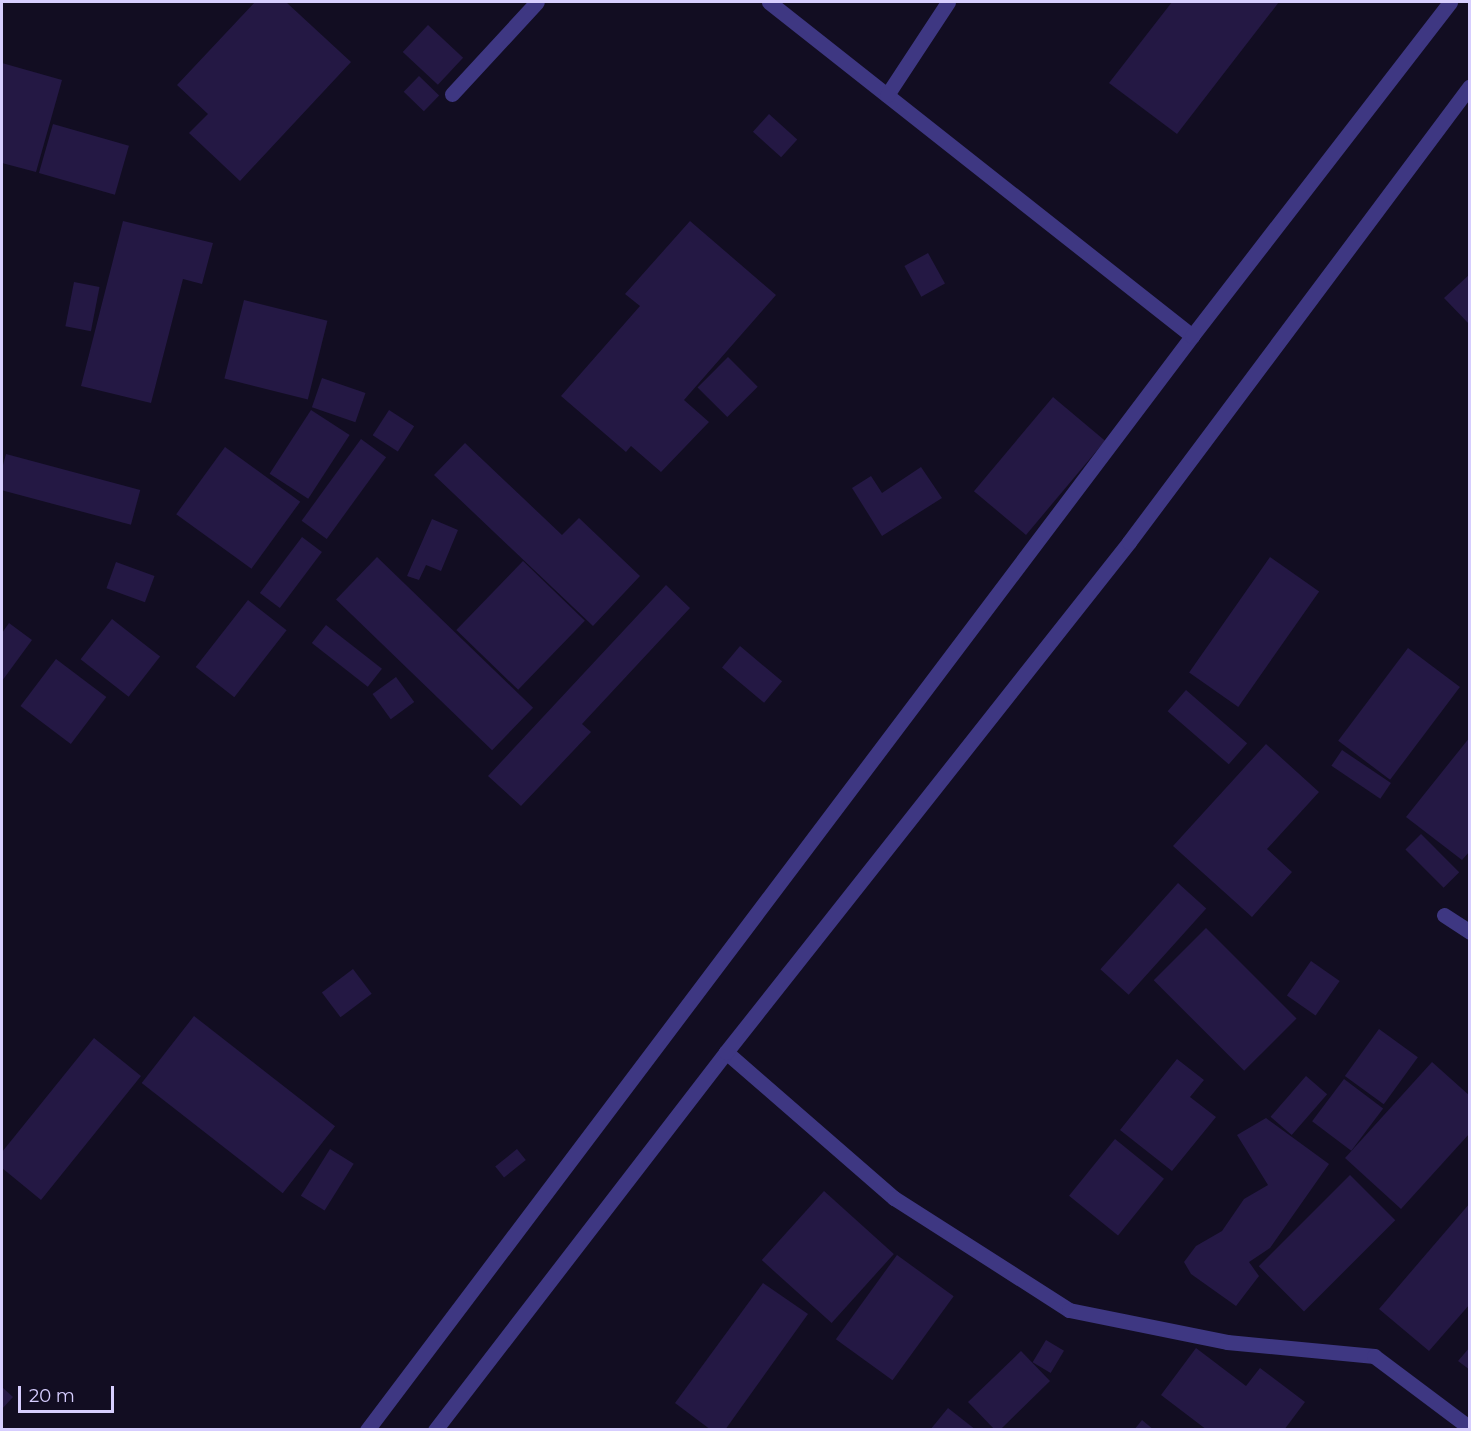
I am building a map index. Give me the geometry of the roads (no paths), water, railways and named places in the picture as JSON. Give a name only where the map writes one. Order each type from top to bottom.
[{"type":"street","points":[[452,94],[537,2]]},
{"type":"street","points":[[769,2],[1192,336]]},
{"type":"street","points":[[887,95],[948,2]]},
{"type":"street","points":[[367,1430],[1192,336],[1450,2]]},
{"type":"street","points":[[435,1430],[726,1052],[1130,542],[1467,95]]},
{"type":"street","points":[[1444,915],[1470,932]]},
{"type":"street","points":[[726,1052],[894,1198],[1069,1310],[1227,1342],[1374,1356],[1470,1428]]}]
